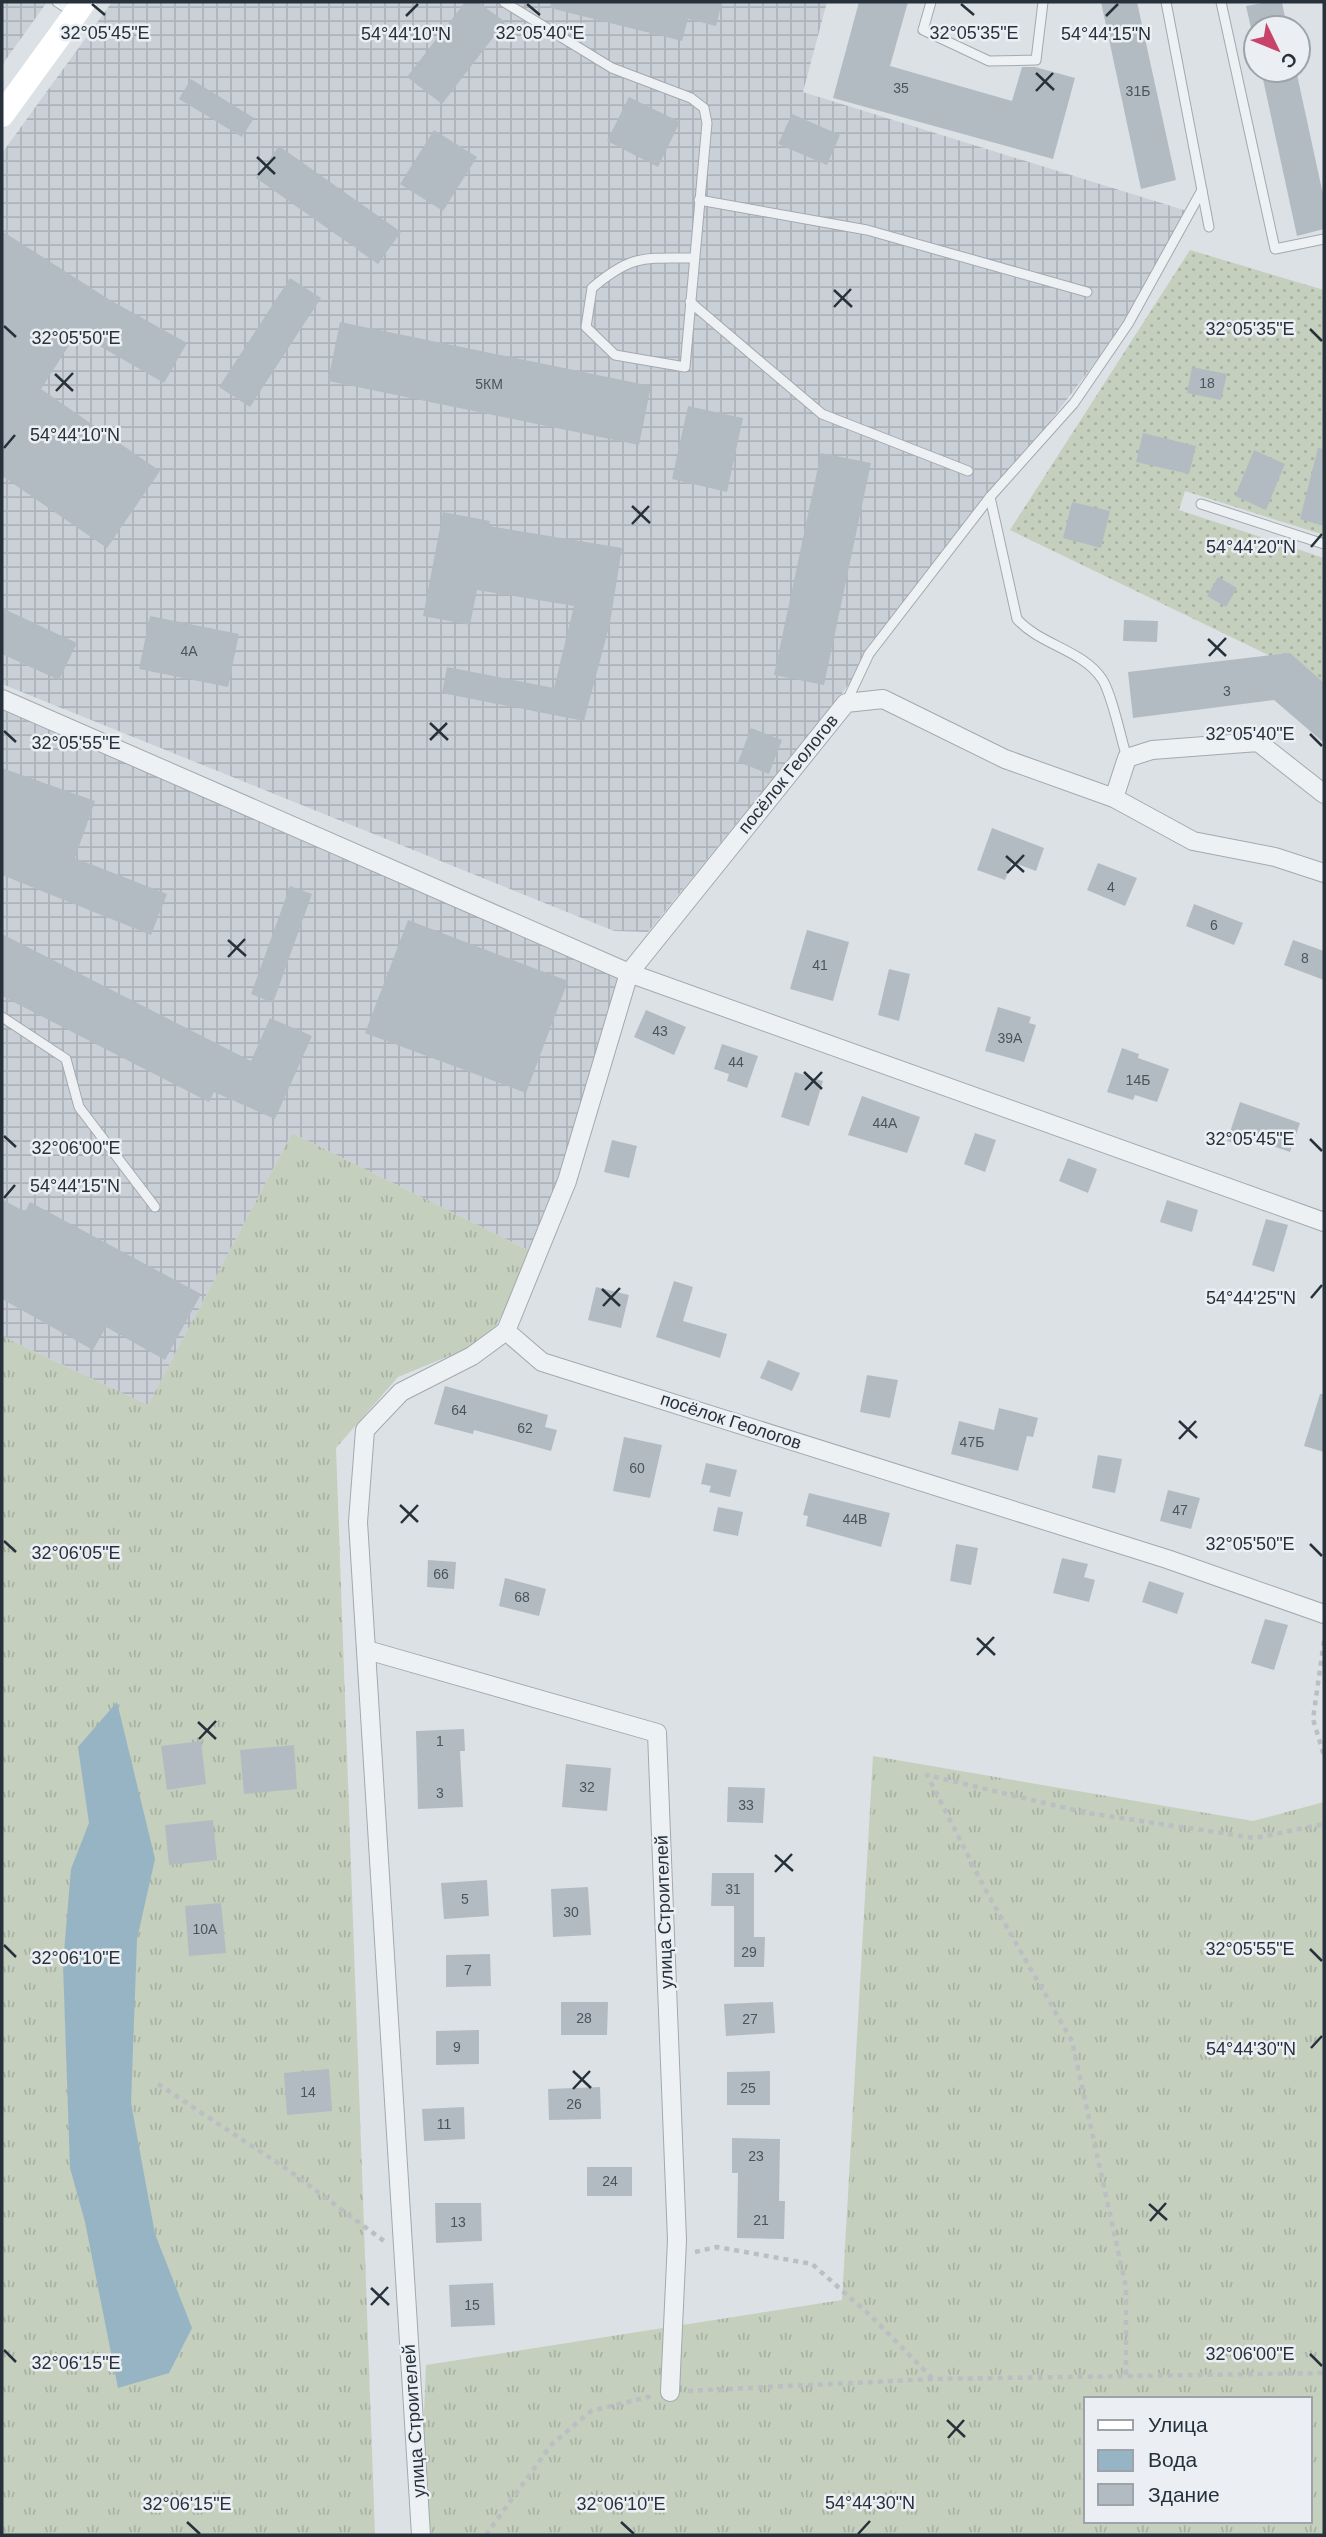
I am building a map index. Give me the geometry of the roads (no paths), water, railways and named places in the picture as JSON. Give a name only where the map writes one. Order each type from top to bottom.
[{"type":"street","points":[[2,116],[72,6]]},
{"type":"street","points":[[2,699],[629,973],[1324,1222]]},
{"type":"street","name":"посёлок Геологов","points":[[1324,873],[1275,857],[1194,841],[1114,799],[1005,759],[883,699],[846,703],[629,973],[567,1181],[506,1331],[542,1362],[1167,1559],[1324,1614]]},
{"type":"street","points":[[1114,799],[1127,758],[1152,750],[1258,743],[1324,794]]},
{"type":"street","name":"улица Строителей","points":[[421,2535],[358,1522],[365,1430],[401,1392],[472,1356],[506,1331]]},
{"type":"street","name":"улица Строителей","points":[[367,1650],[657,1733],[677,2256],[670,2392]]},
{"type":"lane","points":[[504,2],[612,68],[691,98],[704,108],[707,123],[685,367],[615,355],[586,327],[592,288],[617,267],[641,258],[694,258]]},
{"type":"lane","points":[[930,2],[923,30],[989,61],[1036,60],[1043,2]]},
{"type":"lane","points":[[1166,2],[1209,228]]},
{"type":"lane","points":[[1222,2],[1275,249],[1324,239]]},
{"type":"lane","points":[[846,703],[869,654],[990,497],[1082,391],[1128,324],[1202,190]]},
{"type":"lane","points":[[699,200],[867,230],[1087,292]]},
{"type":"lane","points":[[690,302],[822,414],[968,471]]},
{"type":"lane","points":[[990,497],[1017,619],[1027,630],[1078,658],[1102,679],[1127,758]]},
{"type":"lane","points":[[1202,504],[1324,544]]},
{"type":"lane","points":[[2,1017],[66,1059],[79,1107],[155,1207]]},
{"type":"water","points":[[117,1702],[155,1859],[137,1939],[131,2103],[155,2234],[192,2328],[169,2373],[118,2388],[85,2222],[70,2168],[63,1964],[71,1869],[89,1823],[78,1747]]}]
